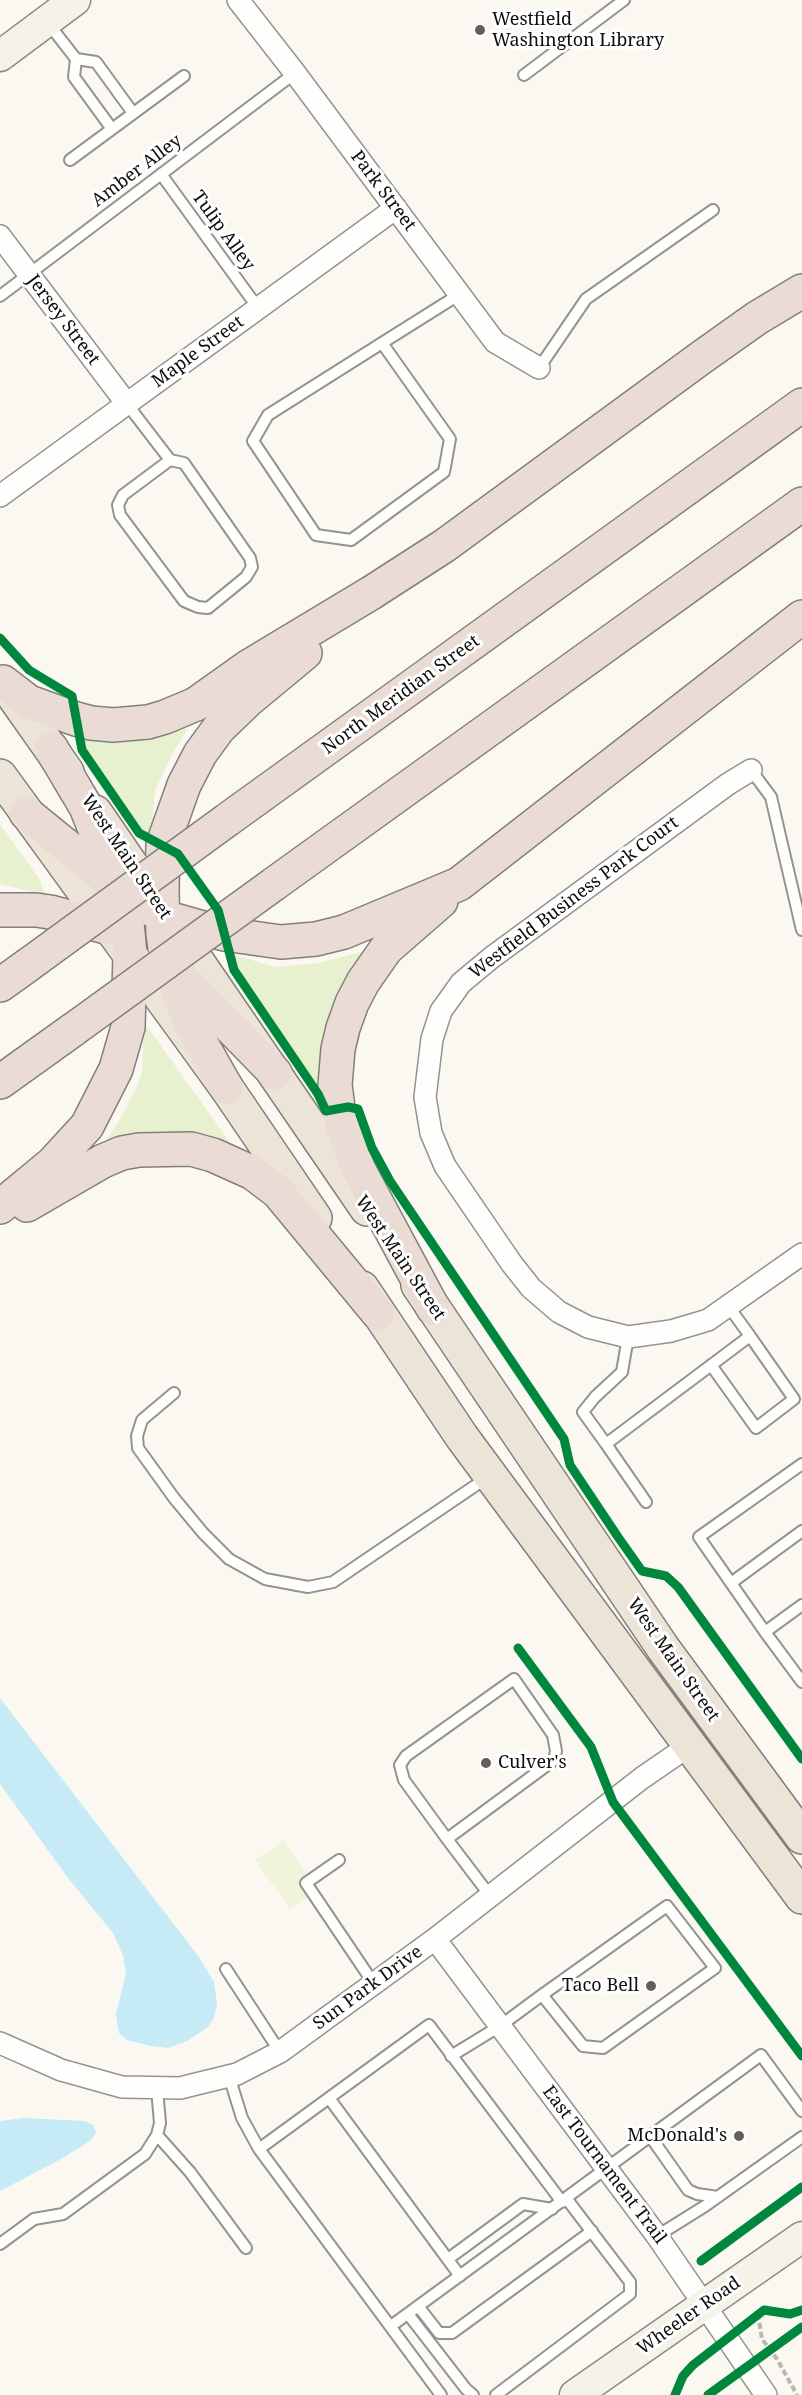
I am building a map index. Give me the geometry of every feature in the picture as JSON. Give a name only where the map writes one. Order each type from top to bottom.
[{"type":"highway","points":[[1,680],[28,702],[76,720],[113,724],[148,722],[180,712],[444,546],[702,357],[757,318],[802,291]]},
{"type":"highway","name":"North Meridian Street","points":[[0,985],[802,405]]},
{"type":"highway","points":[[0,1082],[802,504]]},
{"type":"highway","points":[[226,1086],[191,1025],[167,964],[163,844],[184,785],[200,754],[219,728],[371,593]]},
{"type":"highway","points":[[433,1308],[356,1163],[338,1108],[335,1085],[338,1049],[352,1003],[372,967],[386,949],[459,884],[802,617]]},
{"type":"highway","points":[[0,1207],[75,1141],[100,1103],[116,1069],[128,1027],[118,888],[86,807],[51,748]]},
{"type":"highway","points":[[26,813],[118,888],[145,907],[191,926],[248,938],[297,941],[344,932],[459,884]]},
{"type":"highway","points":[[0,910],[43,911],[123,940],[167,964],[275,1073]]},
{"type":"highway","points":[[0,1221],[78,1175],[122,1153],[139,1150],[191,1149],[235,1164],[253,1173],[278,1192],[378,1313]]},
{"type":"main road","name":"West Main Street","points":[[1,680],[51,748],[275,1073],[663,1648],[802,1837]]},
{"type":"main road","name":"West Main Street","points":[[0,776],[123,940],[226,1086],[438,1402],[490,1475],[802,1897]]},
{"type":"street","points":[[0,56],[75,0]]},
{"type":"street","name":"Park Street","points":[[238,0],[495,342],[539,368]]},
{"type":"street","name":"Maple Street","points":[[0,496],[396,208]]},
{"type":"street","name":"Jersey Street","points":[[0,237],[127,404]]},
{"type":"street","name":"Westfield Business Park Court","points":[[751,770],[728,784],[460,983],[441,1011],[432,1039],[425,1097],[431,1132],[445,1166],[531,1288],[559,1312],[588,1327],[628,1337],[671,1332],[708,1320],[802,1254]]},
{"type":"street","name":"Sun Park Drive","points":[[0,2043],[60,2070],[122,2088],[180,2088],[229,2076],[258,2064],[280,2052],[491,1898],[642,1778],[690,1745]]},
{"type":"street","name":"East Tournament Trail","points":[[435,1939],[657,2236],[766,2395]]},
{"type":"street","name":"Wheeler Road","points":[[575,2395],[802,2237]]},
{"type":"lane","points":[[524,75],[624,0]]},
{"type":"lane","points":[[46,21],[75,59],[74,77],[112,129]]},
{"type":"lane","points":[[75,59],[96,62],[133,113]]},
{"type":"lane","name":"Amber Alley","points":[[0,296],[295,73]]},
{"type":"lane","points":[[70,159],[184,75]]},
{"type":"lane","name":"Tulip Alley","points":[[161,174],[258,308]]},
{"type":"lane","points":[[539,368],[586,299],[713,210]]},
{"type":"lane","points":[[382,343],[450,439],[444,472],[351,540],[316,535],[253,441],[268,415],[382,343],[460,294]]},
{"type":"lane","points":[[127,404],[170,459],[184,463],[250,558],[252,567],[246,577],[208,608],[198,607],[184,601],[120,515],[118,506],[123,495],[170,459]]},
{"type":"lane","points":[[751,770],[771,797],[802,930]]},
{"type":"lane","points":[[711,1365],[756,1428],[794,1399],[729,1307]]},
{"type":"lane","points":[[606,1444],[750,1336]]},
{"type":"lane","points":[[628,1337],[622,1372],[595,1397],[583,1412],[646,1502]]},
{"type":"lane","points":[[174,1393],[142,1420],[137,1436],[138,1448],[203,1533],[229,1559],[265,1579],[308,1587],[333,1582],[490,1475]]},
{"type":"lane","points":[[802,1464],[699,1538],[802,1682]]},
{"type":"lane","points":[[731,1583],[802,1531]]},
{"type":"lane","points":[[765,1632],[802,1605]]},
{"type":"lane","points":[[447,1839],[554,1760],[556,1751],[553,1735],[514,1679],[401,1761],[400,1773],[404,1780],[447,1839],[491,1898]]},
{"type":"lane","points":[[339,1860],[306,1883],[374,1984]]},
{"type":"lane","points":[[451,2056],[500,2026],[542,1995],[655,1916],[667,1906],[715,1968],[613,2043],[596,2049],[583,2046],[542,1995]]},
{"type":"lane","points":[[226,1969],[280,2052]]},
{"type":"lane","points":[[259,2149],[429,2025],[560,2203],[592,2230],[630,2282],[630,2294],[496,2395]]},
{"type":"lane","points":[[390,2326],[761,2055],[802,2111]]},
{"type":"lane","points":[[229,2076],[242,2118],[259,2149],[441,2395]]},
{"type":"lane","points":[[0,2244],[34,2219],[63,2214],[141,2158],[158,2135],[160,2122],[157,2089]]},
{"type":"lane","points":[[329,2098],[460,2276]]},
{"type":"lane","points":[[158,2135],[190,2172],[246,2248]]},
{"type":"lane","points":[[650,2136],[688,2190],[697,2194],[718,2197]]},
{"type":"lane","points":[[657,2236],[718,2197],[802,2137]]},
{"type":"lane","points":[[448,2259],[523,2204],[560,2203]]},
{"type":"lane","points":[[418,2306],[440,2333],[452,2333],[592,2230]]},
{"type":"lane","points":[[408,2314],[473,2395]]},
{"type":"path","points":[[727,2338],[764,2310],[770,2311]]},
{"type":"path","points":[[758,2314],[762,2339],[777,2359],[797,2395]]},
{"type":"path","points":[[758,2359],[776,2346]]},
{"type":"green space","points":[[187,730],[172,754],[155,791],[151,836],[141,830],[84,748],[83,738],[112,742],[140,740]]},
{"type":"green space","points":[[0,824],[40,880],[45,895],[0,884]]},
{"type":"green space","points":[[365,951],[322,1093],[236,967],[232,954],[275,967],[319,963]]},
{"type":"green space","points":[[144,1027],[149,1029],[231,1144],[231,1152],[103,1145],[121,1118],[138,1084],[142,1072]]},
{"type":"green space","points":[[284,1840],[318,1890],[290,1909],[255,1860]]},
{"type":"water","points":[[0,1698],[199,1957],[214,1982],[217,2004],[214,2018],[207,2028],[187,2041],[168,2048],[151,2046],[127,2040],[119,2033],[116,2014],[126,1974],[123,1955],[113,1933],[68,1878],[0,1784]]},
{"type":"water","points":[[23,2118],[85,2121],[93,2125],[96,2133],[90,2141],[61,2159],[0,2191],[0,2121]]},
{"type":"cycle path","points":[[0,638],[29,670],[72,696],[82,750],[139,833],[178,854],[218,910],[234,970],[318,1094],[326,1111],[348,1107],[358,1109],[372,1148],[390,1181],[564,1439],[570,1465],[618,1537],[642,1571],[666,1576],[678,1587],[802,1759]]},
{"type":"cycle path","points":[[518,1648],[591,1747],[613,1802],[802,2056]]},
{"type":"cycle path","points":[[701,2261],[802,2187]]},
{"type":"cycle path","points":[[675,2395],[683,2376],[693,2365],[764,2310],[790,2314],[802,2310]]},
{"type":"cycle path","points":[[708,2395],[802,2327]]},
{"type":"place","name":"Westfield Washington Library","points":[[480,30]]},
{"type":"place","name":"Culver's","points":[[486,1763]]},
{"type":"place","name":"Taco Bell","points":[[651,1986]]},
{"type":"place","name":"McDonald's","points":[[739,2136]]}]
